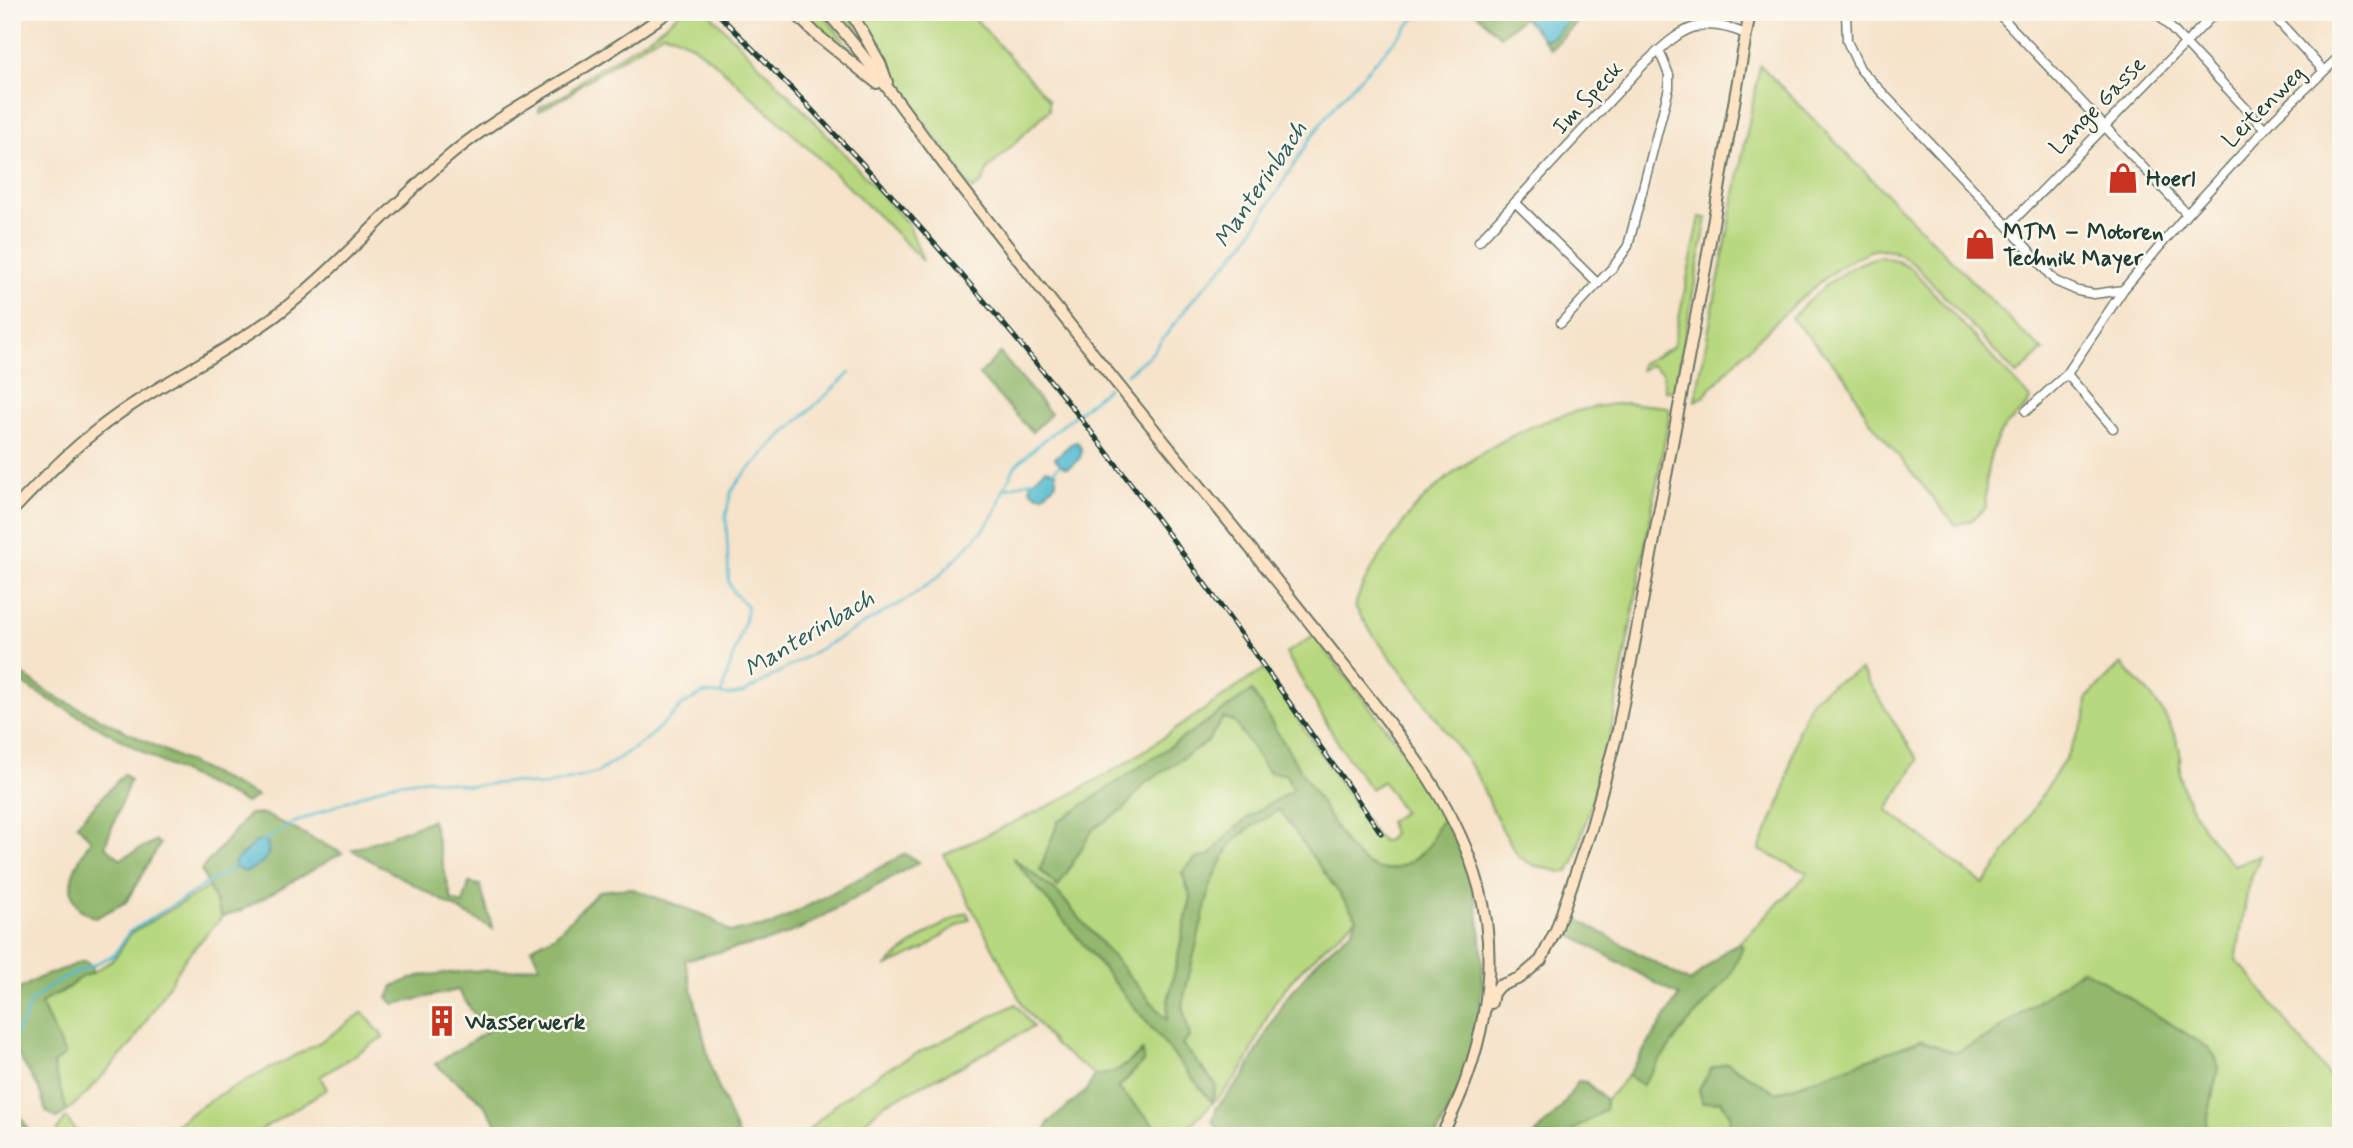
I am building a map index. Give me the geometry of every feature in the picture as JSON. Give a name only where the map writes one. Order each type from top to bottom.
[{"type":"street","points":[[12,511],[96,431],[156,390],[252,332],[307,290],[447,157],[668,12]]},
{"type":"street","points":[[794,12],[900,106]]},
{"type":"street","points":[[827,12],[997,234],[1410,751],[1455,822],[1480,888],[1487,925],[1487,986],[1475,1055],[1441,1136]]},
{"type":"street","points":[[851,12],[880,63],[892,95]]},
{"type":"street","points":[[1475,1055],[1485,1036],[1493,993],[1499,986],[1531,971],[1548,948],[1585,848],[1618,730],[1706,264],[1750,12]]},
{"type":"street","points":[[1846,12],[1847,41],[1860,69],[2008,226],[2055,281],[2078,291],[2094,294],[2123,290]]},
{"type":"street","points":[[1997,12],[2187,214]]},
{"type":"street","points":[[2156,12],[2265,129]]},
{"type":"street","name":"Lange Gasse","points":[[2008,226],[2216,12]]},
{"type":"street","points":[[2270,12],[2324,71]]},
{"type":"street","name":"Im Speck","points":[[1479,241],[1659,50],[1683,31],[1698,26],[1728,26],[1746,34]]},
{"type":"street","points":[[1561,323],[1622,256],[1632,236],[1669,88],[1669,75],[1659,50]]},
{"type":"street","name":"Leitenweg","points":[[2026,411],[2067,374],[2123,290],[2187,214],[2265,129],[2341,55]]},
{"type":"street","points":[[1515,202],[1598,284]]},
{"type":"street","points":[[2067,374],[2113,428]]},
{"type":"green space","points":[[681,12],[708,12],[819,126],[909,225],[923,261],[722,69],[699,50],[675,37],[663,33],[580,85],[569,95],[539,111],[540,107],[568,93],[583,79],[651,36]]},
{"type":"green space","points":[[799,12],[821,12],[869,71],[832,42]]},
{"type":"green space","points":[[835,12],[848,12],[879,69]]},
{"type":"green space","points":[[854,12],[969,12],[1049,100],[1049,110],[988,169],[982,183],[972,190],[950,156],[891,80]]},
{"type":"green space","points":[[1475,12],[1519,12],[1524,17],[1500,36]]},
{"type":"green space","points":[[1578,12],[1587,12],[1551,49],[1543,39],[1551,38]]},
{"type":"green space","points":[[1760,65],[2020,330],[2043,350],[2017,375],[1915,265],[1895,252],[1881,249],[1862,254],[1814,288],[1761,336],[1703,397],[1695,401]]},
{"type":"green space","points":[[1700,217],[1707,218],[1675,390],[1665,391],[1663,373],[1651,365],[1641,370],[1641,364],[1673,347]]},
{"type":"green space","points":[[1881,256],[1912,269],[2030,398],[2026,407],[2005,427],[1995,444],[1987,476],[1986,507],[1972,520],[1956,525],[1869,420],[1846,377],[1791,318],[1821,289],[1843,273]]},
{"type":"green space","points":[[1000,353],[1051,414],[1032,432],[979,375]]},
{"type":"green space","points":[[1626,403],[1668,407],[1670,412],[1609,741],[1574,862],[1568,872],[1561,872],[1533,865],[1518,856],[1475,772],[1355,607],[1368,575],[1406,518],[1458,470],[1483,452],[1538,424],[1596,407]]},
{"type":"green space","points":[[1314,636],[1427,780],[1447,816],[1437,827],[1430,844],[1418,856],[1395,868],[1378,869],[1349,849],[1252,692],[1058,822],[1040,870],[1058,887],[1093,829],[1123,810],[1144,784],[1208,741],[1223,718],[1234,721],[1248,739],[1286,774],[1294,790],[1238,826],[1210,856],[1195,859],[1185,884],[1191,896],[1168,1002],[1167,1021],[1059,894],[1015,860],[1211,1101],[1216,1085],[1182,1044],[1190,1037],[1182,1005],[1210,884],[1230,845],[1249,828],[1279,809],[1357,918],[1314,957],[1284,990],[1233,1082],[1179,1136],[1165,1136],[1118,1088],[1143,1062],[1142,1051],[1123,1067],[1108,1075],[1095,1075],[1055,1045],[1025,1009],[944,855],[1057,802],[1126,763],[1264,669],[1377,837],[1383,841],[1388,840],[1393,833],[1389,822],[1403,812],[1383,781],[1371,789],[1341,748],[1286,653]]},
{"type":"green space","points":[[2121,664],[2150,695],[2168,722],[2180,750],[2180,776],[2185,795],[2211,839],[2234,865],[2260,856],[2248,887],[2236,961],[2246,970],[2341,1092],[2341,1136],[2204,1136],[2218,1069],[2216,1058],[2209,1048],[2083,969],[1988,1037],[1955,1053],[1921,1040],[1777,1093],[1727,1063],[1712,1068],[1699,1090],[1703,1103],[1721,1101],[1730,1115],[1729,1136],[1564,1136],[1605,1110],[1606,1100],[1628,1075],[1642,1084],[1743,947],[1739,943],[1808,873],[1759,850],[1783,795],[1798,731],[1811,700],[1830,685],[1861,670],[1918,760],[1887,810],[1983,884],[2068,754],[2086,718],[2087,698]]},
{"type":"green space","points":[[12,667],[52,695],[257,796],[246,803],[161,762],[34,691],[12,676]]},
{"type":"green space","points":[[1252,691],[1349,849],[1362,860],[1378,869],[1395,868],[1411,861],[1430,844],[1439,824],[1447,816],[1459,845],[1469,874],[1481,934],[1481,996],[1467,1067],[1436,1136],[1225,1136],[1212,1121],[1217,1107],[1244,1076],[1283,1002],[1319,959],[1353,929],[1357,918],[1279,810],[1249,828],[1230,845],[1211,884],[1182,1005],[1190,1037],[1182,1044],[1216,1085],[1212,1102],[1012,857],[1059,894],[1167,1020],[1168,1002],[1191,896],[1182,873],[1195,859],[1211,855],[1228,835],[1248,818],[1293,790],[1286,774],[1268,772],[1234,721],[1223,718],[1208,741],[1144,784],[1123,810],[1093,829],[1058,887],[1040,870],[1058,822]]},
{"type":"green space","points":[[124,774],[130,780],[105,846],[121,859],[155,841],[160,844],[126,902],[96,918],[80,909],[71,892],[73,874],[91,840],[77,824]]},
{"type":"green space","points":[[249,814],[264,814],[342,853],[242,910],[222,917],[201,870]]},
{"type":"green space","points":[[432,820],[452,901],[463,904],[469,883],[480,885],[493,929],[352,850]]},
{"type":"green space","points":[[905,854],[919,862],[802,928],[772,940],[685,960],[712,1071],[738,1136],[505,1136],[482,1102],[435,1064],[486,1032],[458,990],[395,1004],[388,999],[393,986],[419,976],[513,970],[540,965],[531,948],[555,935],[599,891],[630,888],[707,916],[730,932],[772,925]]},
{"type":"green space","points":[[209,887],[222,917],[187,956],[131,1045],[67,1111],[53,1064],[41,1004],[52,994],[64,992],[78,977],[91,974],[112,960],[131,933]]},
{"type":"green space","points":[[967,913],[970,919],[926,948],[885,967],[924,936]]},
{"type":"green space","points":[[1574,917],[1690,982],[1727,949],[1739,943],[1743,947],[1729,978],[1682,1030],[1642,1085],[1628,1075],[1679,996],[1567,933]]},
{"type":"green space","points":[[84,961],[93,967],[91,974],[80,978],[41,1004],[65,1055],[53,1064],[67,1111],[57,1118],[46,1111],[39,1089],[12,1045],[12,993],[39,978]]},
{"type":"green space","points":[[2083,969],[2209,1048],[2216,1058],[2218,1069],[2204,1136],[1729,1136],[1730,1115],[1721,1101],[1702,1103],[1699,1089],[1712,1068],[1727,1063],[1777,1093],[1921,1040],[1955,1053],[1988,1037]]},
{"type":"green space","points":[[1016,1004],[1033,1027],[884,1104],[850,1136],[803,1136],[838,1102],[888,1068]]},
{"type":"green space","points":[[363,1012],[383,1037],[320,1077],[327,1089],[251,1136],[186,1136],[176,1125],[227,1091],[318,1043]]},
{"type":"green space","points":[[1143,1051],[1143,1062],[1118,1088],[1165,1136],[1038,1136],[1045,1132],[1048,1123],[1086,1091],[1095,1075],[1116,1071]]},
{"type":"green space","points":[[1578,1081],[1586,1082],[1606,1100],[1605,1110],[1564,1136],[1534,1136],[1561,1108]]},
{"type":"green space","points":[[12,1102],[32,1136],[12,1136]]},
{"type":"green space","points":[[66,1118],[80,1136],[53,1136]]},
{"type":"water","points":[[1519,12],[1578,12],[1551,38],[1543,39]]},
{"type":"water","points":[[1077,442],[1081,450],[1080,457],[1067,468],[1062,466],[1055,458]]},
{"type":"water","points":[[1046,469],[1056,472],[1056,483],[1044,495],[1038,495],[1030,489],[1032,481]]},
{"type":"water","points":[[265,840],[268,851],[264,860],[245,872],[234,867],[235,861],[256,842]]},
{"type":"waterway","name":"Manterinbach","points":[[1127,374],[1152,353],[1194,298],[1244,244],[1312,136],[1336,104],[1421,12]]},
{"type":"waterway","points":[[721,694],[747,606],[734,593],[729,583],[726,515],[731,492],[774,443],[850,373]]},
{"type":"waterway","name":"Manterinbach","points":[[265,840],[293,823],[390,784],[429,779],[471,786],[511,782],[542,786],[597,773],[647,739],[684,704],[704,693],[743,693],[909,598],[938,577],[985,528],[997,509],[1016,465],[1108,388]]},
{"type":"waterway","points":[[1053,472],[1060,464]]},
{"type":"waterway","points":[[1004,489],[1034,480]]},
{"type":"waterway","name":"Manterinbach","points":[[12,1040],[24,1020],[29,1003],[54,983],[114,955],[129,932],[234,867]]},
{"type":"railway","points":[[716,12],[905,210],[1082,420],[1234,625],[1381,833]]},
{"type":"place","name":"Hoerl","points":[[2123,178]]},
{"type":"place","name":"MTM – Motoren Technik Mayer","points":[[1980,244]]},
{"type":"place","name":"Wasserwerk","points":[[442,1021]]}]
